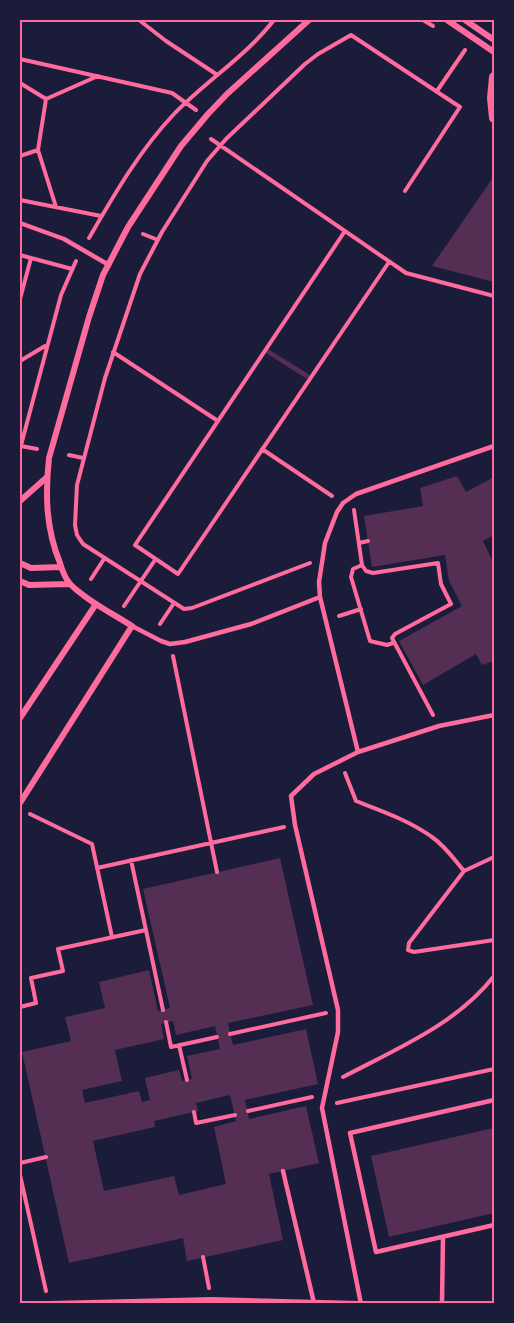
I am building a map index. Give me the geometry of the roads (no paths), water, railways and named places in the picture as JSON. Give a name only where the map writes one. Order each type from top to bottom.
[{"type":"street","points":[[20,803],[40,768],[132,626],[96,604],[70,584],[52,541],[47,516],[49,458],[89,316],[109,265],[128,227],[182,146],[227,94],[309,20]]},
{"type":"street","points":[[447,20],[495,52]]},
{"type":"street","points":[[465,20],[495,40]]},
{"type":"street","points":[[495,77],[492,98],[495,118]]},
{"type":"street","points":[[20,501],[47,476]]},
{"type":"street","points":[[20,563],[31,568],[61,567]]},
{"type":"street","points":[[20,581],[29,585],[70,584]]},
{"type":"street","points":[[20,718],[96,604]]},
{"type":"street","points":[[50,1304],[212,1300],[360,1304]]},
{"type":"lane","points":[[20,223],[64,239],[109,265]]},
{"type":"lane","points":[[358,752],[320,597],[322,558],[334,517],[343,503],[352,496],[495,446]]},
{"type":"lane","points":[[132,626],[155,639],[170,644],[185,642],[251,624],[320,597]]},
{"type":"lane","points":[[360,1304],[322,1108],[338,1032],[338,1010],[295,825],[291,796],[314,774],[358,752],[439,726],[495,715]]},
{"type":"lane","points":[[495,1100],[350,1133],[376,1252],[495,1225]]},
{"type":"lane","points":[[283,1171],[314,1303]]},
{"type":"lane","points":[[442,1304],[443,1237]]}]
